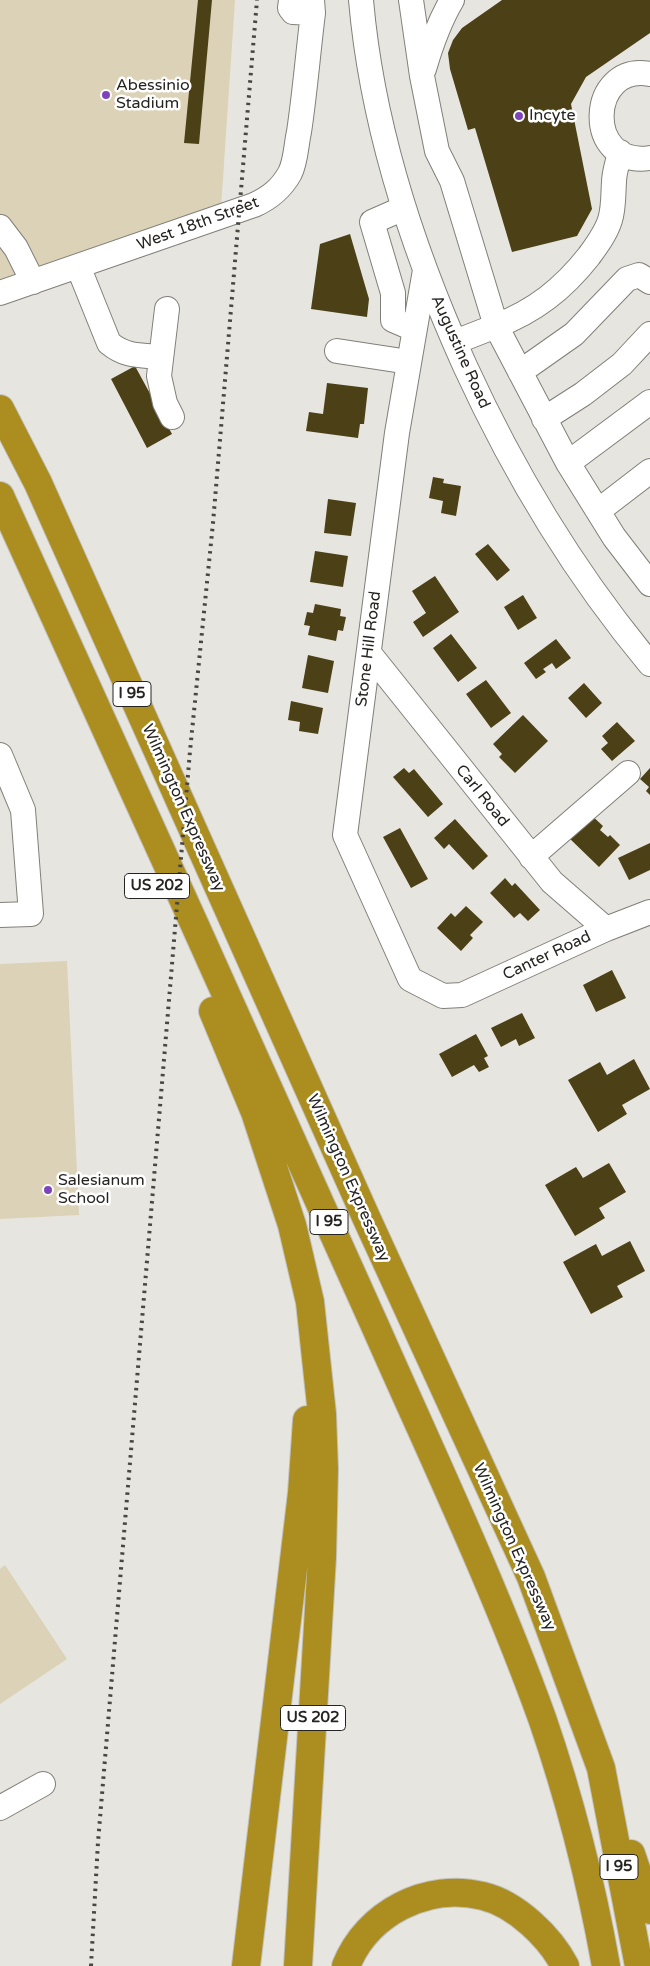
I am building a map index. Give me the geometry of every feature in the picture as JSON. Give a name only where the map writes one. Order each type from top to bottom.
[{"type":"highway","name":"Wilmington Expressway","points":[[0,409],[38,483],[366,1217],[531,1578],[601,1768],[639,1966]]},
{"type":"highway","name":"I 95","points":[[0,496],[336,1237],[516,1648],[543,1722],[567,1797],[585,1863],[606,1966]]},
{"type":"highway","name":"US 202","points":[[0,533],[252,1103],[274,1166],[297,1246],[310,1302],[322,1414],[324,1469],[322,1557],[298,1966]]},
{"type":"highway","points":[[246,1966],[302,1494],[306,1443],[307,1396],[297,1246]]},
{"type":"highway","points":[[601,1768],[650,1910]]},
{"type":"highway","points":[[346,1966],[352,1951],[382,1916],[422,1897],[444,1892],[484,1896],[502,1903],[539,1932],[558,1952],[565,1966]]},
{"type":"street","points":[[291,0],[290,8],[293,12],[314,4]]},
{"type":"street","name":"Augustine Road","points":[[361,0],[364,34],[379,114],[404,208],[424,270],[454,342],[484,406],[527,489],[559,541],[598,598],[650,664]]},
{"type":"street","points":[[411,0],[422,76],[437,152],[452,181],[496,326],[568,463],[614,537],[650,584]]},
{"type":"street","points":[[422,76],[431,43],[442,16],[452,0]]},
{"type":"street","name":"West 18th Street","points":[[0,293],[254,205],[267,199],[277,191],[291,170],[294,157],[303,107],[314,4]]},
{"type":"street","points":[[650,74],[631,75],[618,81],[602,103],[600,116],[602,130],[609,142],[620,152],[633,158],[650,158]]},
{"type":"street","points":[[454,342],[515,319],[548,299],[574,274],[599,242],[610,221],[614,198],[614,181],[620,152]]},
{"type":"street","points":[[404,208],[372,222],[393,293],[393,320],[414,329]]},
{"type":"street","points":[[0,227],[16,248],[33,282]]},
{"type":"street","points":[[78,266],[109,343],[125,354],[161,357]]},
{"type":"street","name":"Stone Hill Road","points":[[424,270],[396,433],[346,835],[410,979],[443,996]]},
{"type":"street","points":[[520,372],[574,334],[627,279],[639,276],[650,282]]},
{"type":"street","points":[[167,309],[159,376],[165,403],[172,417]]},
{"type":"street","points":[[544,419],[583,394],[622,364],[650,334]]},
{"type":"street","points":[[337,351],[409,362]]},
{"type":"street","points":[[568,463],[650,402]]},
{"type":"street","points":[[598,510],[650,471]]},
{"type":"street","name":"Carl Road","points":[[369,653],[552,882],[606,929]]},
{"type":"street","points":[[0,755],[23,810],[31,914],[0,915]]},
{"type":"street","points":[[531,857],[628,773]]},
{"type":"street","name":"Canter Road","points":[[443,996],[462,996],[606,929],[650,912]]},
{"type":"street","points":[[0,1808],[43,1784]]},
{"type":"shaded area","name":"Abessinio Stadium","points":[[0,0],[235,0],[221,208],[0,281]]},
{"type":"shaded area","points":[[67,961],[79,1215],[0,1219],[0,964]]},
{"type":"shaded area","points":[[5,1565],[67,1659],[0,1704],[0,1569]]},
{"type":"building","points":[[198,0],[212,0],[199,144],[184,143]]},
{"type":"building","name":"Incyte","points":[[502,0],[650,0],[650,33],[586,77],[571,104],[592,209],[577,236],[512,252],[475,128],[468,130],[450,69],[448,53],[453,40],[462,28]]},
{"type":"building","points":[[350,234],[369,299],[367,317],[311,309],[320,244]]},
{"type":"building","points":[[135,366],[172,434],[147,448],[111,379]]},
{"type":"building","points":[[327,383],[368,388],[364,424],[360,424],[358,438],[306,431],[309,412],[323,414]]},
{"type":"building","points":[[433,477],[444,479],[443,483],[461,486],[456,516],[441,513],[443,501],[429,498]]},
{"type":"building","points":[[328,499],[356,503],[351,536],[324,533]]},
{"type":"building","points":[[488,544],[510,570],[497,581],[475,554]]},
{"type":"building","points":[[315,551],[348,556],[343,587],[310,582]]},
{"type":"building","points":[[435,576],[459,612],[423,637],[413,622],[426,613],[412,591]]},
{"type":"building","points":[[523,595],[537,618],[518,630],[504,607]]},
{"type":"building","points":[[315,604],[341,609],[340,616],[346,617],[343,631],[338,630],[336,641],[308,635],[310,626],[304,625],[307,612],[313,613]]},
{"type":"building","points":[[451,634],[477,668],[458,682],[433,648]]},
{"type":"building","points":[[556,639],[571,658],[556,669],[552,663],[543,669],[546,672],[536,679],[524,663]]},
{"type":"building","points":[[308,655],[334,661],[328,693],[302,688]]},
{"type":"building","points":[[486,680],[511,713],[491,728],[466,694]]},
{"type":"building","points":[[584,683],[602,703],[586,718],[568,698]]},
{"type":"building","points":[[291,701],[323,708],[318,734],[299,731],[300,722],[288,720]]},
{"type":"building","points":[[523,715],[548,741],[515,773],[499,757],[502,754],[493,744]]},
{"type":"building","points":[[617,722],[635,741],[612,761],[601,749],[608,743],[602,736]]},
{"type":"building","points":[[404,768],[409,773],[414,769],[443,804],[428,817],[393,777]]},
{"type":"building","points":[[650,768],[650,795],[646,791],[649,787],[640,779]]},
{"type":"building","points":[[588,812],[603,826],[600,830],[608,837],[610,835],[620,845],[599,867],[566,835]]},
{"type":"building","points":[[455,819],[488,856],[473,870],[449,844],[444,849],[434,838]]},
{"type":"building","points":[[400,828],[428,879],[411,888],[383,837]]},
{"type":"building","points":[[650,843],[650,870],[629,880],[618,858]]},
{"type":"building","points":[[505,878],[512,886],[515,883],[540,910],[528,921],[520,913],[514,918],[490,893]]},
{"type":"building","points":[[466,906],[483,922],[470,935],[473,938],[461,951],[437,928],[451,913],[455,917]]},
{"type":"building","points":[[612,970],[626,998],[596,1012],[583,985]]},
{"type":"building","points":[[522,1013],[535,1038],[519,1046],[516,1039],[501,1047],[491,1028]]},
{"type":"building","points":[[476,1034],[488,1056],[484,1058],[489,1067],[479,1072],[474,1065],[452,1077],[439,1054]]},
{"type":"building","points":[[634,1059],[650,1089],[622,1105],[627,1114],[598,1132],[568,1080],[600,1062],[607,1075]]},
{"type":"building","points":[[609,1163],[626,1192],[599,1208],[605,1218],[575,1236],[545,1185],[576,1167],[583,1178]]},
{"type":"building","points":[[630,1241],[645,1271],[617,1286],[623,1297],[591,1314],[563,1262],[596,1244],[602,1256]]},
{"type":"railway","points":[[91,1966],[98,1842],[190,751],[213,523],[257,0]]},
{"type":"place","name":"Abessinio Stadium","points":[[106,95]]},
{"type":"place","name":"Incyte","points":[[519,116]]},
{"type":"place","name":"Salesianum School","points":[[48,1190]]}]
